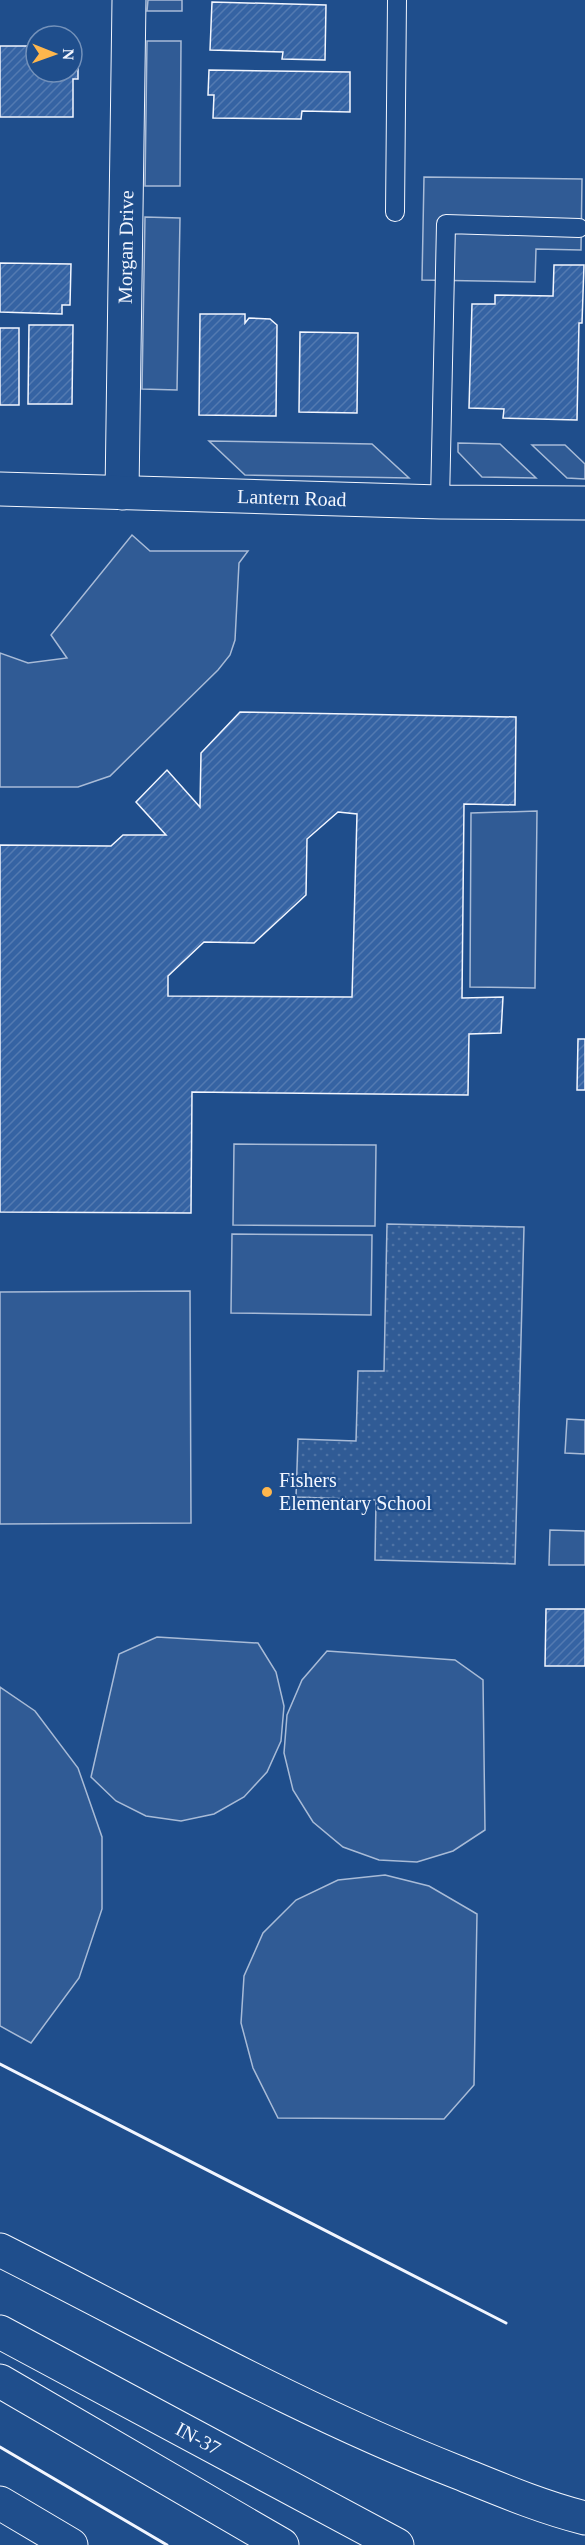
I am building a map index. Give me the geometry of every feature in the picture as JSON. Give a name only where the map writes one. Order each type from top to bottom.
[{"type":"main road","name":"Morgan Drive","points":[[122,493],[129,0]]},
{"type":"main road","name":"Lantern Road","points":[[0,489],[440,502],[585,503]]},
{"type":"main road","points":[[0,2250],[284,2398],[426,2460],[557,2511],[585,2518]]},
{"type":"main road","name":"IN-37","points":[[0,2332],[397,2545]]},
{"type":"main road","points":[[0,2381],[282,2545]]},
{"type":"main road","points":[[0,2503],[71,2545]]},
{"type":"lane","points":[[395,212],[397,0]]},
{"type":"lane","points":[[440,502],[446,224],[579,228]]},
{"type":"shaded area","points":[[148,0],[182,0],[182,11],[147,11]]},
{"type":"shaded area","points":[[147,41],[181,41],[180,186],[145,186]]},
{"type":"shaded area","points":[[424,177],[582,179],[581,250],[536,249],[535,282],[422,280]]},
{"type":"shaded area","points":[[145,217],[180,218],[177,390],[142,389]]},
{"type":"shaded area","points":[[209,441],[372,444],[409,478],[245,475]]},
{"type":"shaded area","points":[[458,443],[500,444],[536,478],[482,477],[458,452]]},
{"type":"shaded area","points":[[532,445],[565,445],[585,464],[585,479],[567,478]]},
{"type":"shaded area","points":[[132,535],[150,551],[248,551],[239,563],[235,640],[230,655],[218,670],[110,776],[78,787],[0,787],[0,653],[28,663],[67,658],[51,635]]},
{"type":"shaded area","points":[[537,811],[535,988],[470,987],[471,813]]},
{"type":"shaded area","points":[[234,1144],[376,1145],[375,1226],[233,1225]]},
{"type":"shaded area","points":[[387,1224],[524,1227],[515,1564],[375,1560],[376,1500],[296,1497],[298,1439],[356,1441],[358,1371],[384,1371]]},
{"type":"shaded area","points":[[232,1234],[372,1235],[371,1315],[231,1313]]},
{"type":"shaded area","points":[[190,1291],[191,1523],[0,1524],[0,1292]]},
{"type":"shaded area","points":[[567,1419],[585,1420],[585,1454],[565,1453]]},
{"type":"shaded area","points":[[550,1530],[585,1531],[585,1565],[549,1565]]},
{"type":"shaded area","points":[[157,1637],[258,1643],[276,1672],[284,1706],[281,1741],[267,1772],[244,1797],[214,1814],[181,1821],[146,1816],[116,1801],[91,1777],[119,1654]]},
{"type":"shaded area","points":[[327,1651],[455,1660],[483,1680],[485,1830],[453,1851],[417,1862],[379,1860],[343,1847],[313,1822],[293,1790],[284,1753],[287,1715],[302,1680]]},
{"type":"shaded area","points":[[0,1687],[35,1711],[78,1768],[102,1837],[102,1909],[79,1978],[31,2043],[0,2026]]},
{"type":"shaded area","points":[[385,1875],[429,1886],[477,1914],[474,2085],[444,2119],[278,2118],[253,2068],[241,2023],[244,1976],[263,1933],[296,1900],[338,1880]]},
{"type":"building","points":[[212,2],[326,5],[325,60],[282,59],[283,52],[210,50]]},
{"type":"building","points":[[0,46],[24,46],[24,84],[73,84],[73,117],[0,117]]},
{"type":"building","points":[[209,70],[350,72],[350,112],[302,111],[301,119],[213,118],[214,95],[208,95]]},
{"type":"building","points":[[0,263],[71,264],[70,305],[62,305],[62,314],[0,312]]},
{"type":"building","points":[[554,265],[584,265],[582,323],[579,323],[577,420],[503,418],[504,409],[469,408],[472,304],[495,304],[495,295],[553,296]]},
{"type":"building","points":[[200,314],[245,314],[245,323],[249,318],[270,319],[277,325],[276,416],[199,415]]},
{"type":"building","points":[[29,325],[73,325],[72,404],[28,404]]},
{"type":"building","points":[[0,328],[19,328],[19,405],[0,405]]},
{"type":"building","points":[[300,332],[358,333],[357,413],[299,412]]},
{"type":"building","points":[[240,712],[516,717],[515,805],[464,804],[462,998],[503,997],[501,1033],[469,1034],[468,1095],[192,1092],[191,1213],[0,1212],[0,845],[111,846],[123,835],[166,835],[136,802],[167,770],[200,807],[201,753]],"holes":[[[338,812],[357,814],[352,997],[168,996],[168,976],[204,942],[254,943],[306,895],[307,839]]]},
{"type":"building","points":[[578,1039],[585,1039],[585,1090],[577,1090]]},
{"type":"building","points":[[546,1609],[585,1609],[585,1666],[545,1666]]},
{"type":"wall","points":[[0,2064],[506,2323]]},
{"type":"wall","points":[[0,2447],[167,2545]]},
{"type":"place","name":"Fishers Elementary School","points":[[267,1492]]}]
